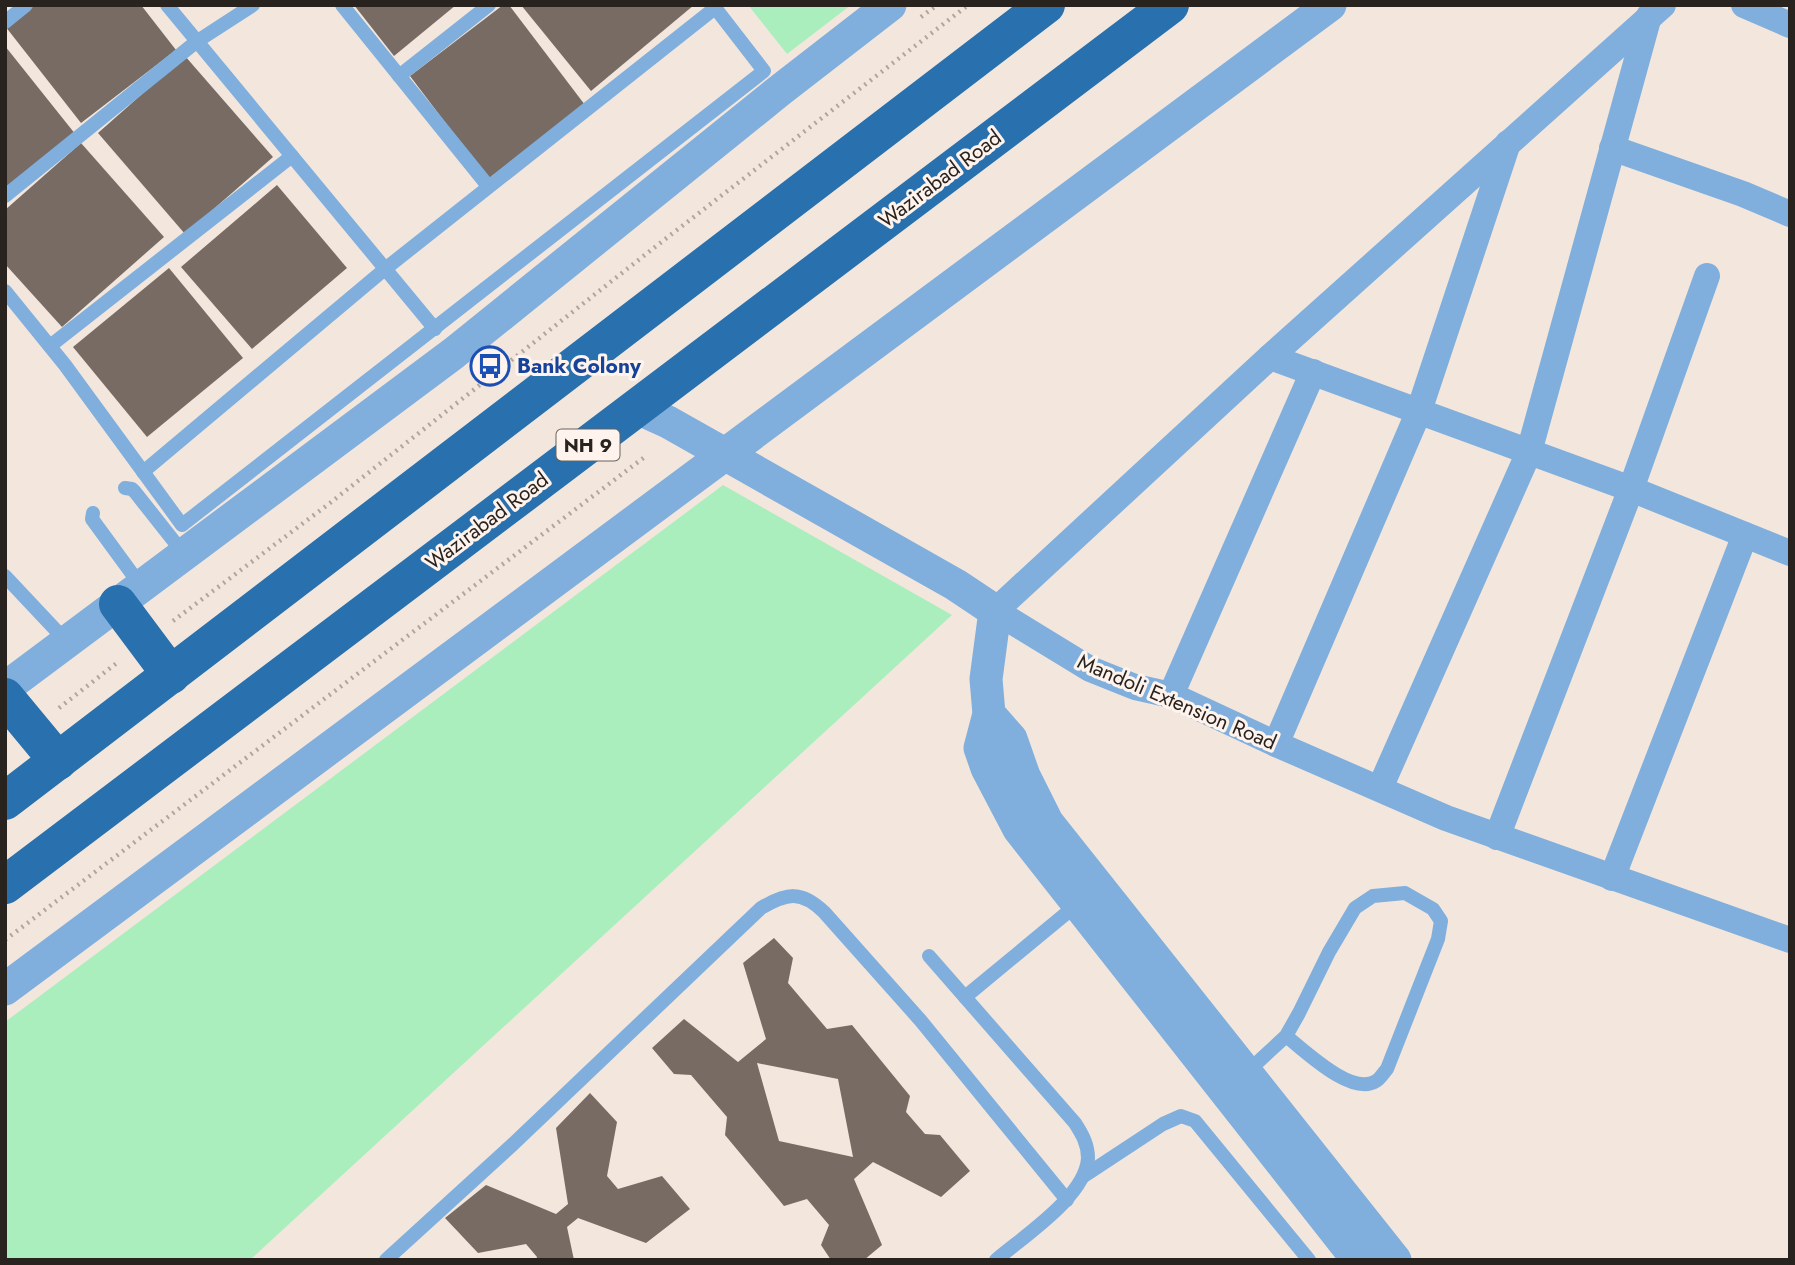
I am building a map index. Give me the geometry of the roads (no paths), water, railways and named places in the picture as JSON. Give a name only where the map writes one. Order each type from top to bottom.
[{"type":"highway","points":[[5,801],[1046,5]]},
{"type":"highway","name":"Wazirabad Road","points":[[5,885],[1170,5]]},
{"type":"highway","points":[[130,595],[146,641],[171,675]]},
{"type":"highway","points":[[6,687],[31,729],[58,761]]},
{"type":"street","points":[[6,687],[454,354],[779,91],[890,5]]},
{"type":"street","points":[[5,989],[1329,5]]},
{"type":"street","points":[[1744,5],[1790,25]]},
{"type":"street","points":[[1358,1260],[1088,896],[1024,776],[1011,739],[989,714],[986,679],[995,611],[1270,357],[1656,11]]},
{"type":"street","points":[[1380,788],[1529,452],[1612,148],[1656,11]]},
{"type":"street","points":[[1276,744],[1419,411],[1508,141]]},
{"type":"street","points":[[1612,148],[1743,194],[1790,214]]},
{"type":"street","points":[[1497,837],[1631,489],[1707,276]]},
{"type":"street","points":[[1270,357],[1631,489],[1745,535],[1788,546]]},
{"type":"street","points":[[1171,695],[1312,372]]},
{"type":"street","name":"Mandoli Extension Road","points":[[637,408],[668,422],[956,585],[1090,668],[1135,687],[1171,695],[1446,818],[1790,940]]},
{"type":"street","points":[[1612,878],[1745,535]]},
{"type":"street","points":[[1088,896],[1246,1073],[1395,1260]]},
{"type":"lane","points":[[5,22],[26,5]]},
{"type":"lane","points":[[167,5],[435,329]]},
{"type":"lane","points":[[5,196],[197,42],[253,5]]},
{"type":"lane","points":[[342,5],[488,186]]},
{"type":"lane","points":[[399,76],[489,5]]},
{"type":"lane","points":[[5,291],[50,346],[182,526],[764,71],[714,7],[385,269],[143,472]]},
{"type":"lane","points":[[50,346],[292,156]]},
{"type":"lane","points":[[125,488],[135,492],[184,554]]},
{"type":"lane","points":[[93,513],[92,519],[130,595]]},
{"type":"lane","points":[[5,576],[67,642]]},
{"type":"lane","points":[[1246,1073],[1286,1036],[1355,908],[1373,896],[1405,893],[1433,909],[1441,921],[1438,939],[1387,1069],[1375,1082],[1360,1085],[1341,1078],[1286,1036]]},
{"type":"lane","points":[[386,1260],[511,1146],[761,908],[778,898],[795,895],[811,900],[833,922],[921,1021],[1067,1200]]},
{"type":"lane","points":[[965,997],[1088,896]]},
{"type":"lane","points":[[929,956],[1075,1123],[1086,1142],[1088,1158],[1084,1176]]},
{"type":"lane","points":[[996,1260],[1067,1200],[1084,1176],[1181,1116],[1195,1121],[1309,1260]]},
{"type":"place","name":"Bank Colony","points":[[490,366]]}]
